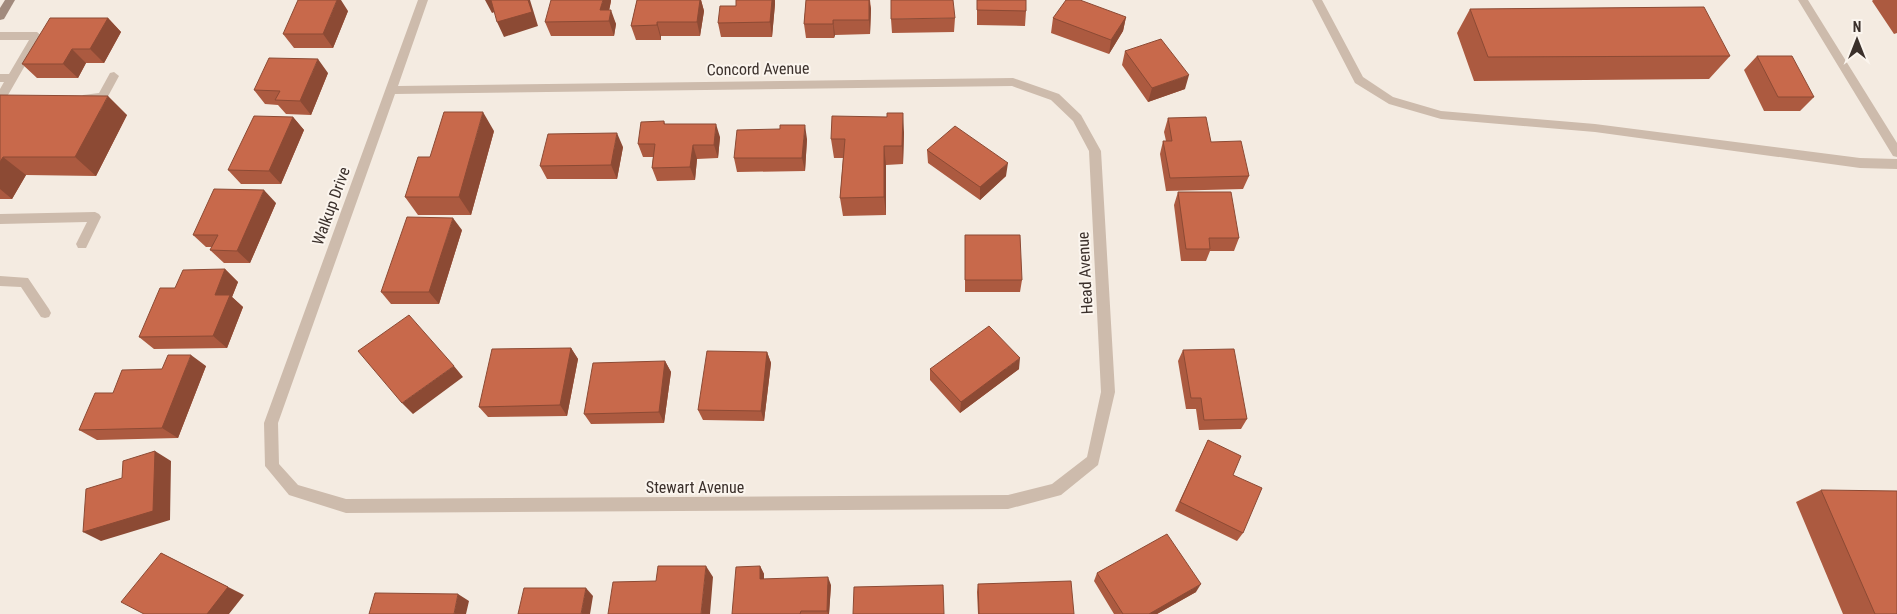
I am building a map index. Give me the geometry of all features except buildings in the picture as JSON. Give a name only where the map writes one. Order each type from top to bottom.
[{"type":"main road","points":[[0,16],[10,0]]},
{"type":"street","name":"Walkup Drive","points":[[270,423],[423,0]]},
{"type":"street","points":[[1317,0],[1359,80],[1389,100],[1441,114],[1595,128],[1860,163],[1897,164]]},
{"type":"street","points":[[1804,0],[1897,153]]},
{"type":"street","points":[[0,36],[37,36],[2,98]]},
{"type":"street","points":[[74,98],[102,97],[114,76]]},
{"type":"street","points":[[0,78],[12,78]]},
{"type":"street","name":"Concord Avenue","points":[[390,90],[1013,82],[1055,97],[1077,118],[1095,152]]},
{"type":"street","name":"Head Avenue","points":[[1095,152],[1108,392]]},
{"type":"street","points":[[0,219],[95,217],[82,244]]},
{"type":"street","points":[[0,281],[24,282],[45,313]]},
{"type":"street","name":"Stewart Avenue","points":[[270,423],[272,466],[277,472],[294,490],[346,506],[1008,502],[1056,490],[1093,461],[1108,392]]}]
